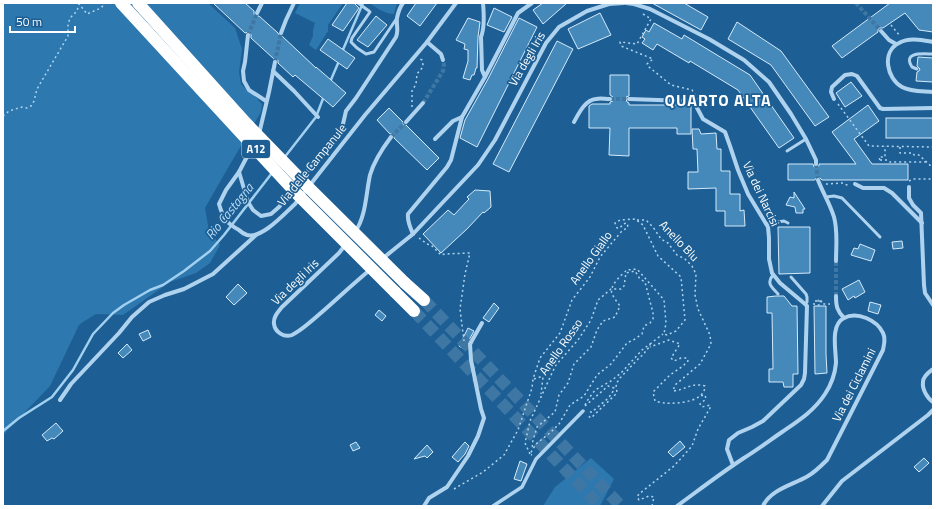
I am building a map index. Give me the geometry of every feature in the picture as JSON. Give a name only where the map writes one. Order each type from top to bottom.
[{"type":"highway","name":"A12","points":[[121,3],[297,194],[414,311]]},
{"type":"highway","name":"A12","points":[[138,3],[246,123],[404,283],[424,300]]},
{"type":"street","points":[[257,13],[262,3]]},
{"type":"street","points":[[282,33],[294,3]]},
{"type":"street","points":[[239,172],[248,202],[253,210],[261,216],[271,214],[279,208],[283,201],[340,132],[346,111],[396,37],[398,32],[397,18],[400,7],[403,3]]},
{"type":"street","name":"Via delle Campanule","points":[[60,400],[71,384],[132,317],[149,302],[184,289],[213,274],[256,235],[266,230],[295,204],[365,115],[427,42],[456,3]]},
{"type":"street","points":[[483,3],[484,15],[483,32],[481,37],[482,70],[485,77]]},
{"type":"street","points":[[413,234],[409,225],[408,214],[447,167],[451,160],[462,117],[485,77],[518,13],[532,3]]},
{"type":"street","name":"Via degli Iris","points":[[379,263],[413,234],[478,165],[495,140],[546,42],[559,27],[587,11],[609,4],[634,4],[650,9],[709,39],[744,60],[768,82],[791,114],[806,139],[816,160],[816,164]]},
{"type":"street","points":[[881,31],[889,40],[896,44]]},
{"type":"street","points":[[248,35],[243,71],[244,81],[249,90],[266,102]]},
{"type":"street","points":[[933,42],[921,40],[904,41],[896,44],[890,52],[888,58],[889,70],[894,80],[903,88],[933,92]]},
{"type":"street","points":[[427,42],[441,54],[443,60]]},
{"type":"street","points":[[256,235],[246,235],[232,226],[223,217],[219,204],[226,190],[239,172],[259,134],[275,62]]},
{"type":"street","points":[[273,71],[318,117]]},
{"type":"street","points":[[834,99],[832,87],[845,75],[852,74],[857,76],[880,108],[933,108]]},
{"type":"street","points":[[574,122],[588,102],[595,99],[610,99]]},
{"type":"street","name":"Via dei Narcisi","points":[[629,100],[686,101],[695,104],[702,119],[725,132],[748,194],[768,227],[770,238],[769,259],[773,275]]},
{"type":"street","points":[[406,122],[423,103]]},
{"type":"street","points":[[434,139],[453,121],[462,117]]},
{"type":"street","name":"Via degli Iris","points":[[373,268],[311,321],[292,335],[287,336],[278,333],[275,329],[273,321],[275,316],[339,253],[358,227],[365,205],[370,175],[379,153],[391,137]]},
{"type":"street","points":[[818,180],[834,218],[837,230],[836,261]]},
{"type":"street","points":[[855,184],[863,188],[884,188],[892,193],[922,223]]},
{"type":"street","points":[[909,187],[910,198],[914,205],[922,213],[924,285],[925,293],[933,305]]},
{"type":"street","points":[[733,465],[727,449],[729,440],[738,433],[763,421],[804,380],[807,314],[806,306],[773,275]]},
{"type":"street","points":[[836,296],[836,308],[844,318]]},
{"type":"street","name":"Via dei Ciclamini","points":[[677,506],[733,465],[801,419],[815,407],[826,393],[834,374],[836,364],[835,334],[839,322],[844,318],[859,316],[868,318],[880,327],[884,333],[885,340],[883,350],[827,460],[809,476],[776,491],[763,506]]},
{"type":"street","points":[[424,506],[429,498],[447,487],[468,456],[478,436],[484,418],[481,410],[470,344],[482,323]]},
{"type":"street","points":[[933,369],[928,373],[923,381],[927,396],[933,402]]},
{"type":"street","points":[[493,506],[522,486],[536,459],[583,409]]},
{"type":"street","points":[[822,506],[842,481],[933,410]]},
{"type":"lane","points":[[358,3],[370,12],[352,38],[351,42],[366,54],[374,52],[397,18]]},
{"type":"lane","points":[[917,69],[912,68],[910,64],[910,59],[912,56],[917,54],[933,54]]},
{"type":"lane","points":[[787,151],[806,139]]},
{"type":"lane","points":[[826,197],[834,196],[842,198],[880,237]]},
{"type":"lane","points":[[766,224],[784,221],[788,223]]},
{"type":"lane","points":[[773,275],[770,281],[770,286],[778,294]]},
{"type":"lane","points":[[791,277],[806,294],[808,302],[805,304]]},
{"type":"path","points":[[3,116],[9,111],[31,106],[37,90],[68,36],[68,25],[70,18],[76,11],[78,4],[87,14],[101,8],[105,3]]},
{"type":"path","points":[[645,15],[650,20],[637,44],[620,42],[620,44],[621,46],[652,59],[647,64],[649,67]]},
{"type":"path","points":[[891,25],[904,41]]},
{"type":"path","points":[[416,55],[422,60],[423,65],[417,74],[416,84],[412,91],[412,107],[416,111]]},
{"type":"path","points":[[838,104],[869,146],[933,147]]},
{"type":"path","points":[[885,146],[885,157],[879,157],[880,160],[888,160],[890,162],[927,162]]},
{"type":"path","points":[[900,146],[900,153],[913,153],[914,155],[919,155],[933,168]]},
{"type":"path","points":[[909,187],[909,180],[933,179]]},
{"type":"path","name":"Anello Giallo","points":[[450,491],[483,472],[504,455],[518,430],[540,358],[560,333],[572,300],[590,277],[600,257],[621,232],[628,228],[627,223],[623,224],[620,228],[617,228],[615,223],[620,220],[637,220]]},
{"type":"path","points":[[583,409],[586,401],[595,390],[611,381],[621,373],[642,350],[664,334],[667,335],[676,330],[685,320],[681,277],[658,256],[643,225],[637,220]]},
{"type":"path","name":"Anello Blu","points":[[637,220],[646,220],[661,239],[668,243],[677,255],[685,259],[692,266],[696,274],[695,295],[698,309],[710,335],[711,344],[700,364],[675,385],[673,391],[699,384],[705,386],[705,390],[700,396]]},
{"type":"path","points":[[413,234],[427,244],[432,245],[441,255],[470,253],[465,274],[460,309],[464,343]]},
{"type":"path","points":[[532,450],[532,444],[538,427],[555,412],[559,395],[568,383],[574,364],[591,347],[597,330],[603,321],[615,317],[620,306],[612,293],[612,289],[619,276],[627,270],[637,269],[664,300],[666,323],[664,334]]},
{"type":"path","name":"Anello Rosso","points":[[635,271],[640,279],[645,282],[653,313],[653,319],[650,323],[644,326],[642,334],[627,343],[611,364],[597,375],[584,396],[570,405],[559,424],[536,444],[530,454],[525,443],[530,421],[556,365],[578,340],[591,320],[598,300],[612,289],[621,289],[624,286],[626,273],[635,271]]},
{"type":"path","points":[[805,304],[816,304],[817,299],[818,304],[820,305],[820,300],[822,299],[823,305],[836,304]]},
{"type":"path","points":[[583,409],[591,418],[617,393],[616,384],[620,378],[644,354],[646,350],[669,340],[680,344],[671,358],[674,361],[681,358],[687,358],[688,361],[670,375],[653,392],[655,401],[664,403],[685,403],[700,396]]},
{"type":"path","points":[[533,380],[543,377],[540,398]]},
{"type":"path","points":[[608,386],[614,388],[613,392],[606,400],[592,412],[588,412],[583,409],[608,386]]},
{"type":"path","name":"Anello Blu","points":[[652,506],[654,497],[649,496],[639,500],[637,497],[674,466],[692,446],[698,429],[710,408],[710,405],[702,407],[700,404],[706,399],[705,395],[700,396]]},
{"type":"path","points":[[530,454],[536,459]]},
{"type":"shaded area","points":[[3,3],[208,3],[235,28],[242,49],[239,72],[241,84],[262,104],[261,112],[205,208],[209,231],[220,245],[210,263],[196,273],[170,282],[123,315],[96,314],[79,325],[50,386],[3,435]]},
{"type":"shaded area","points":[[300,3],[343,3],[328,25],[328,31],[316,50],[309,45],[313,36],[315,23],[295,13]]},
{"type":"shaded area","points":[[369,3],[397,3],[394,14],[390,14]]},
{"type":"shaded area","points":[[591,458],[614,479],[600,506],[543,506],[555,487]]},
{"type":"building","points":[[213,3],[245,3],[254,11],[255,16],[259,16],[346,93],[333,107],[295,75],[293,77],[278,63],[278,60],[274,59],[251,38],[250,32],[245,33]]},
{"type":"building","points":[[347,3],[354,3],[359,8],[343,31],[332,25]]},
{"type":"building","points":[[416,3],[437,3],[420,26],[407,16]]},
{"type":"building","points":[[543,3],[567,3],[543,24],[533,10]]},
{"type":"building","points":[[652,3],[684,3],[708,17],[701,30]]},
{"type":"building","points":[[890,3],[933,3],[933,32],[919,30],[905,13],[883,28],[879,28],[878,32],[842,58],[832,46]]},
{"type":"building","points":[[494,8],[512,17],[504,32],[487,25]]},
{"type":"building","points":[[600,13],[611,35],[578,49],[568,29]]},
{"type":"building","points":[[376,16],[387,25],[368,47],[357,40]]},
{"type":"building","points":[[468,18],[480,22],[477,68],[470,80],[463,78],[468,61],[468,50],[464,49],[465,44],[456,40]]},
{"type":"building","points":[[519,18],[537,27],[477,147],[460,138],[465,120]]},
{"type":"building","points":[[737,22],[781,51],[829,117],[815,126],[771,65],[728,39]]},
{"type":"building","points":[[654,23],[682,39],[684,35],[750,75],[794,138],[779,148],[738,90],[690,61],[689,63],[657,44],[653,50],[642,43],[645,39],[642,37],[646,30],[649,32]]},
{"type":"building","points":[[328,39],[355,58],[347,69],[320,50]]},
{"type":"building","points":[[557,41],[573,49],[509,172],[493,164]]},
{"type":"building","points":[[918,57],[933,58],[933,82],[916,81],[917,72],[920,69],[917,66]]},
{"type":"building","points":[[610,75],[629,75],[629,96],[626,97],[626,99],[629,105],[691,106],[691,134],[677,134],[677,128],[629,128],[629,156],[609,155],[610,128],[589,128],[589,106],[592,104],[610,104],[610,102],[613,101],[613,97],[610,95]]},
{"type":"building","points":[[851,82],[862,96],[845,107],[836,93]]},
{"type":"building","points":[[868,105],[879,121],[854,139],[872,164],[908,164],[908,180],[822,180],[818,177],[815,180],[788,180],[788,164],[813,164],[814,167],[816,167],[819,166],[819,164],[856,164],[832,132]]},
{"type":"building","points":[[389,108],[403,122],[403,124],[406,125],[439,158],[427,170],[394,138],[393,134],[390,134],[377,120]]},
{"type":"building","points":[[886,118],[933,118],[933,138],[886,138]]},
{"type":"building","points":[[692,129],[699,129],[701,134],[716,133],[717,149],[721,149],[721,171],[730,171],[730,194],[740,194],[740,211],[744,210],[745,226],[725,226],[725,211],[716,211],[716,188],[688,189],[688,172],[698,172],[697,149],[693,149]]},
{"type":"building","points":[[475,190],[490,191],[491,207],[484,213],[483,212],[441,253],[423,234],[448,210],[454,215],[469,199],[467,197]]},
{"type":"building","points":[[794,192],[805,209],[803,209],[803,213],[796,213],[795,207],[786,205],[790,197],[794,198]]},
{"type":"building","points":[[778,227],[810,227],[810,273],[779,274]]},
{"type":"building","points":[[902,241],[903,248],[893,249],[892,242]]},
{"type":"building","points":[[860,244],[875,250],[871,261],[851,255],[854,248],[858,249]]},
{"type":"building","points":[[859,280],[865,292],[848,300],[842,289]]},
{"type":"building","points":[[238,284],[247,293],[234,305],[226,297]]},
{"type":"building","points":[[784,296],[792,306],[797,306],[798,374],[793,374],[793,387],[784,387],[783,382],[769,382],[769,369],[773,369],[772,313],[767,313],[767,297]]},
{"type":"building","points":[[870,302],[881,305],[878,314],[868,311]]},
{"type":"building","points":[[494,303],[499,308],[489,322],[483,318]]},
{"type":"building","points":[[814,306],[826,306],[827,373],[815,374]]},
{"type":"building","points":[[379,310],[386,316],[382,321],[375,315]]},
{"type":"building","points":[[468,328],[474,331],[464,349],[459,346]]},
{"type":"building","points":[[148,330],[151,337],[143,341],[139,334]]},
{"type":"building","points":[[127,344],[132,350],[123,358],[118,353]]},
{"type":"building","points":[[56,423],[63,431],[54,439],[52,438],[47,441],[42,435]]},
{"type":"building","points":[[680,441],[685,447],[673,457],[668,452]]},
{"type":"building","points":[[356,442],[360,448],[353,451],[350,445]]},
{"type":"building","points":[[465,442],[469,446],[465,454],[458,462],[452,457]]},
{"type":"building","points":[[427,445],[433,452],[427,458],[425,456],[414,459]]},
{"type":"building","points":[[924,458],[929,463],[919,472],[914,467]]},
{"type":"building","points":[[520,461],[527,464],[521,481],[514,479]]},
{"type":"waterway","name":"Rio Castagna","points":[[342,52],[363,3]]},
{"type":"waterway","name":"Rio Castagna","points":[[330,82],[339,61]]},
{"type":"waterway","name":"Rio Castagna","points":[[284,158],[316,117],[324,96]]},
{"type":"waterway","name":"Rio Castagna","points":[[3,431],[19,418],[52,397],[73,370],[93,334],[113,313],[150,290],[163,285],[210,251],[272,173]]},
{"type":"tunnel","points":[[856,3],[881,31]]},
{"type":"tunnel","points":[[248,35],[257,13]]},
{"type":"tunnel","points":[[275,62],[281,33]]},
{"type":"tunnel","points":[[423,103],[443,71],[443,60]]},
{"type":"tunnel","points":[[610,99],[629,99]]},
{"type":"tunnel","points":[[391,137],[406,122]]},
{"type":"tunnel","points":[[816,164],[818,180]]},
{"type":"tunnel","points":[[836,261],[836,296]]},
{"type":"tunnel","points":[[424,300],[621,506]]},
{"type":"tunnel","points":[[414,311],[600,506]]},
{"type":"district","name":"QUARTO ALTA","points":[[718,100]]}]
